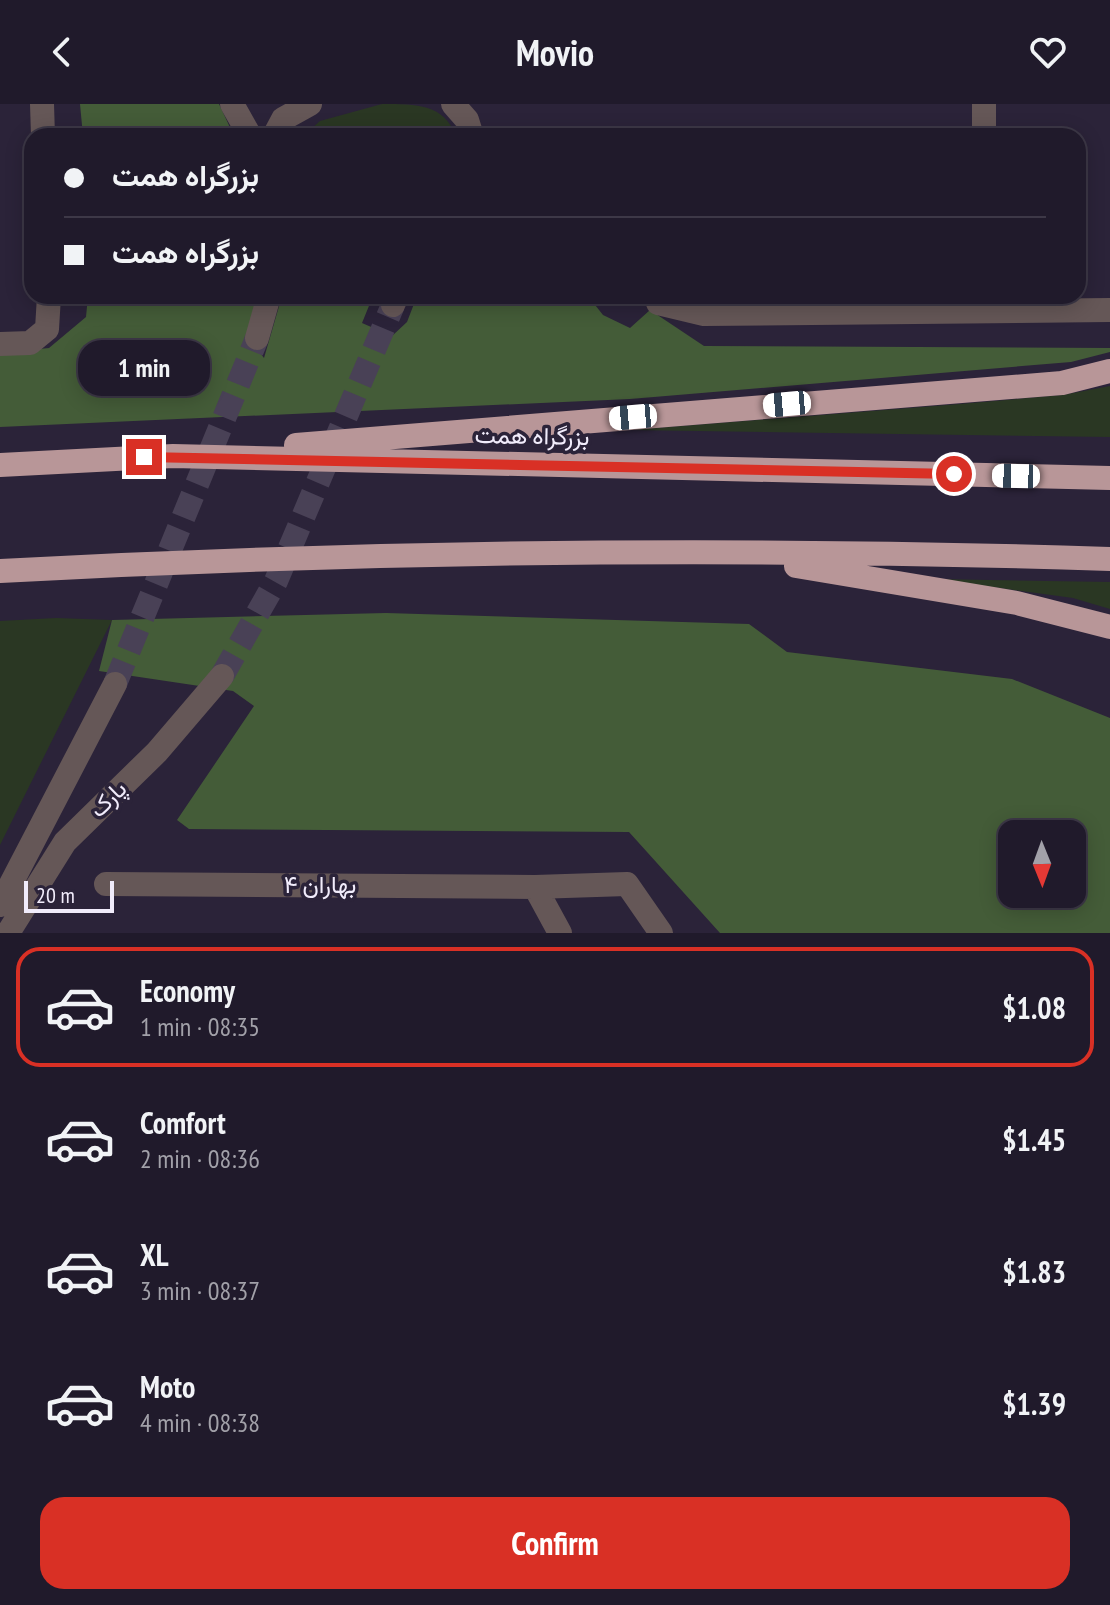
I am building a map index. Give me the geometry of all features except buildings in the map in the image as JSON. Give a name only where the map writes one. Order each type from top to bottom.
[{"type":"highway","points":[[173,456],[1062,383],[1110,371]]},
{"type":"highway","name":"بزرگراه همت","points":[[0,465],[173,456],[1110,478]]},
{"type":"highway","points":[[723,552],[1017,603],[1110,627]]},
{"type":"highway","points":[[0,571],[209,560],[723,552],[1110,559]]},
{"type":"street","points":[[42,104],[43,128]]},
{"type":"street","points":[[232,104],[246,128]]},
{"type":"street","points":[[278,128],[283,119],[310,104]]},
{"type":"street","points":[[984,104],[984,128]]},
{"type":"street","points":[[456,105],[468,128]]},
{"type":"street","points":[[0,344],[30,343],[47,329],[49,304]]},
{"type":"street","points":[[257,338],[267,304]]},
{"type":"street","points":[[662,304],[704,314],[985,304],[1110,310]]},
{"type":"street","name":"پارک","points":[[8,933],[65,842],[157,752],[222,676]]},
{"type":"street","name":"پارک","points":[[0,905],[115,684]]},
{"type":"street","name":"بهاران ۴","points":[[106,884],[535,887],[627,884],[661,933]]},
{"type":"street","points":[[535,887],[560,933]]},
{"type":"green space","points":[[80,104],[219,104],[230,128],[82,128]]},
{"type":"green space","points":[[382,104],[407,104],[437,112],[452,128],[312,128],[320,121]]},
{"type":"green space","points":[[87,304],[256,304],[248,337],[264,358],[280,304],[370,304],[362,323],[392,336],[407,322],[414,304],[594,304],[603,315],[630,328],[650,310],[704,346],[1110,348],[1110,352],[1071,362],[630,399],[0,427],[0,353],[49,348],[86,317]]},
{"type":"green space","points":[[1110,386],[1110,437],[631,430],[1063,395]]},
{"type":"green space","points":[[934,579],[1110,582],[1110,609],[1073,598]]},
{"type":"green space","points":[[386,613],[749,624],[787,652],[1012,679],[1110,718],[1110,933],[720,933],[629,832],[189,829],[177,820],[254,706],[233,691],[99,671],[112,620]]},
{"type":"green space","points":[[56,618],[112,620],[0,845],[0,621]]},
{"type":"tunnel","points":[[222,676],[276,581],[393,305]]},
{"type":"tunnel","points":[[115,684],[257,338]]},
{"type":"route","points":[[144,457],[954,474]]}]
